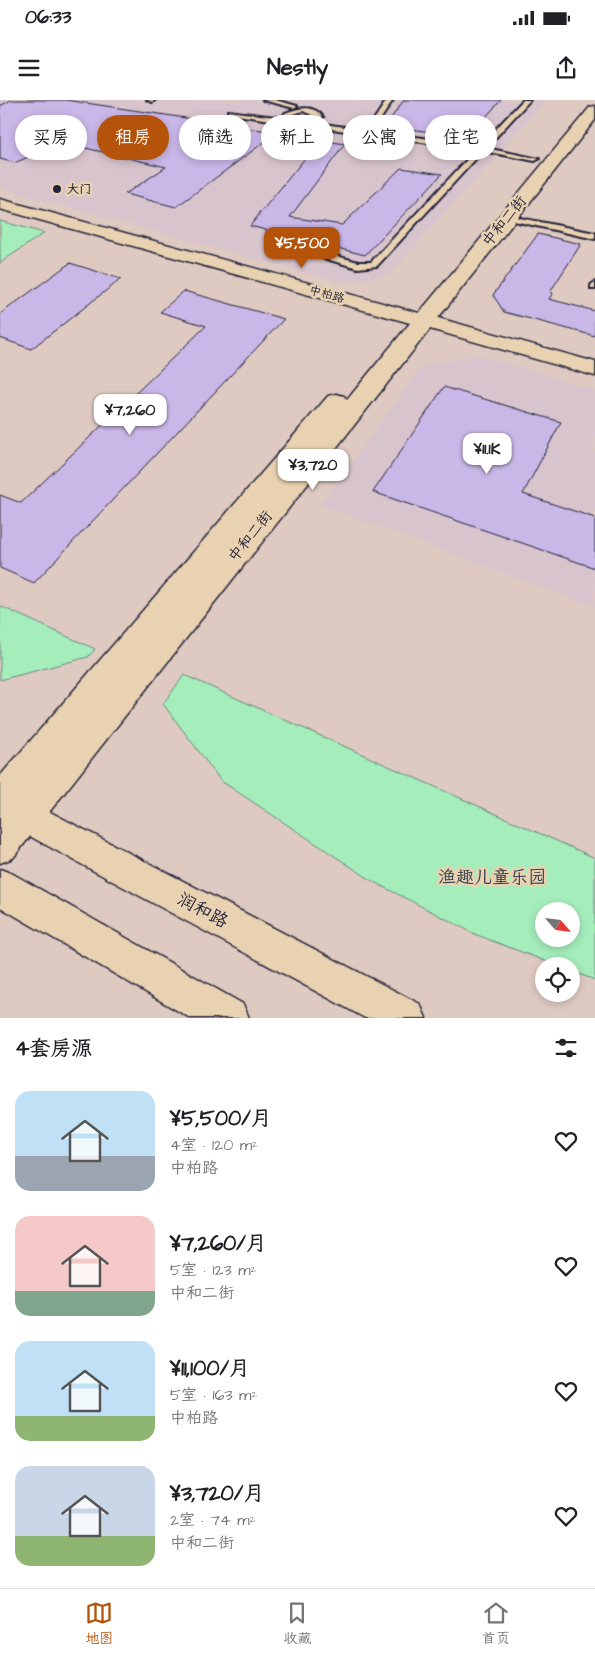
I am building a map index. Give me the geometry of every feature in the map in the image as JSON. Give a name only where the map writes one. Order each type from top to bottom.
[{"type":"street","name":"中和二街","points":[[416,318],[535,159],[582,100]]},
{"type":"street","name":"中和二街","points":[[0,846],[9,806],[416,318],[508,217],[595,110]]},
{"type":"street","name":"中柏路","points":[[0,204],[595,369]]},
{"type":"street","name":"润和路","points":[[9,806],[406,1018]]},
{"type":"street","points":[[0,887],[229,1018]]},
{"type":"lane","points":[[266,100],[294,106]]},
{"type":"lane","points":[[287,114],[302,100]]},
{"type":"lane","points":[[380,115],[390,100]]},
{"type":"lane","points":[[497,133],[527,100]]},
{"type":"lane","points":[[287,114],[304,110],[313,111],[319,115]]},
{"type":"lane","points":[[230,112],[261,117]]},
{"type":"lane","points":[[497,152],[535,159]]},
{"type":"lane","points":[[279,243],[358,265],[374,264],[472,160]]},
{"type":"lane","points":[[508,217],[595,236]]},
{"type":"shaded area","points":[[0,100],[547,100],[497,155],[497,115],[425,115],[425,160],[493,160],[389,275],[343,283],[0,188]]},
{"type":"shaded area","points":[[477,355],[595,390],[595,607],[320,505],[422,366]]},
{"type":"green space","points":[[0,221],[44,233],[0,263]]},
{"type":"green space","points":[[0,606],[95,649],[88,657],[0,680]]},
{"type":"green space","name":"渔趣儿童乐园","points":[[184,675],[595,858],[595,980],[580,974],[580,957],[535,957],[477,935],[374,882],[221,781],[163,704]]},
{"type":"building","points":[[11,100],[66,100],[166,115],[97,115],[97,151],[87,148],[87,115],[15,115],[15,160],[21,160],[15,163],[0,159],[0,106]]},
{"type":"building","points":[[404,100],[501,100],[488,115],[425,115],[425,131],[415,130],[415,115],[393,115]]},
{"type":"building","points":[[169,115],[179,117],[179,160],[240,160],[176,207],[125,194],[166,167],[136,160],[169,160]]},
{"type":"building","points":[[251,129],[261,130],[261,144],[251,152]]},
{"type":"building","points":[[333,142],[343,144],[343,147],[333,160]]},
{"type":"building","points":[[304,160],[333,160],[290,217],[342,225],[401,168],[442,174],[365,255],[250,226],[259,212],[261,212]]},
{"type":"building","points":[[538,234],[581,244],[550,292],[553,293],[549,299],[595,311],[595,336],[504,312],[493,295]]},
{"type":"building","points":[[70,263],[121,279],[31,349],[0,338],[0,314]]},
{"type":"building","points":[[184,291],[284,319],[34,583],[0,568],[0,495],[21,503],[206,326],[160,312]]},
{"type":"building","points":[[444,387],[561,422],[523,494],[595,518],[595,568],[373,492]]},
{"type":"place","name":"大门","points":[[57,189]]}]
